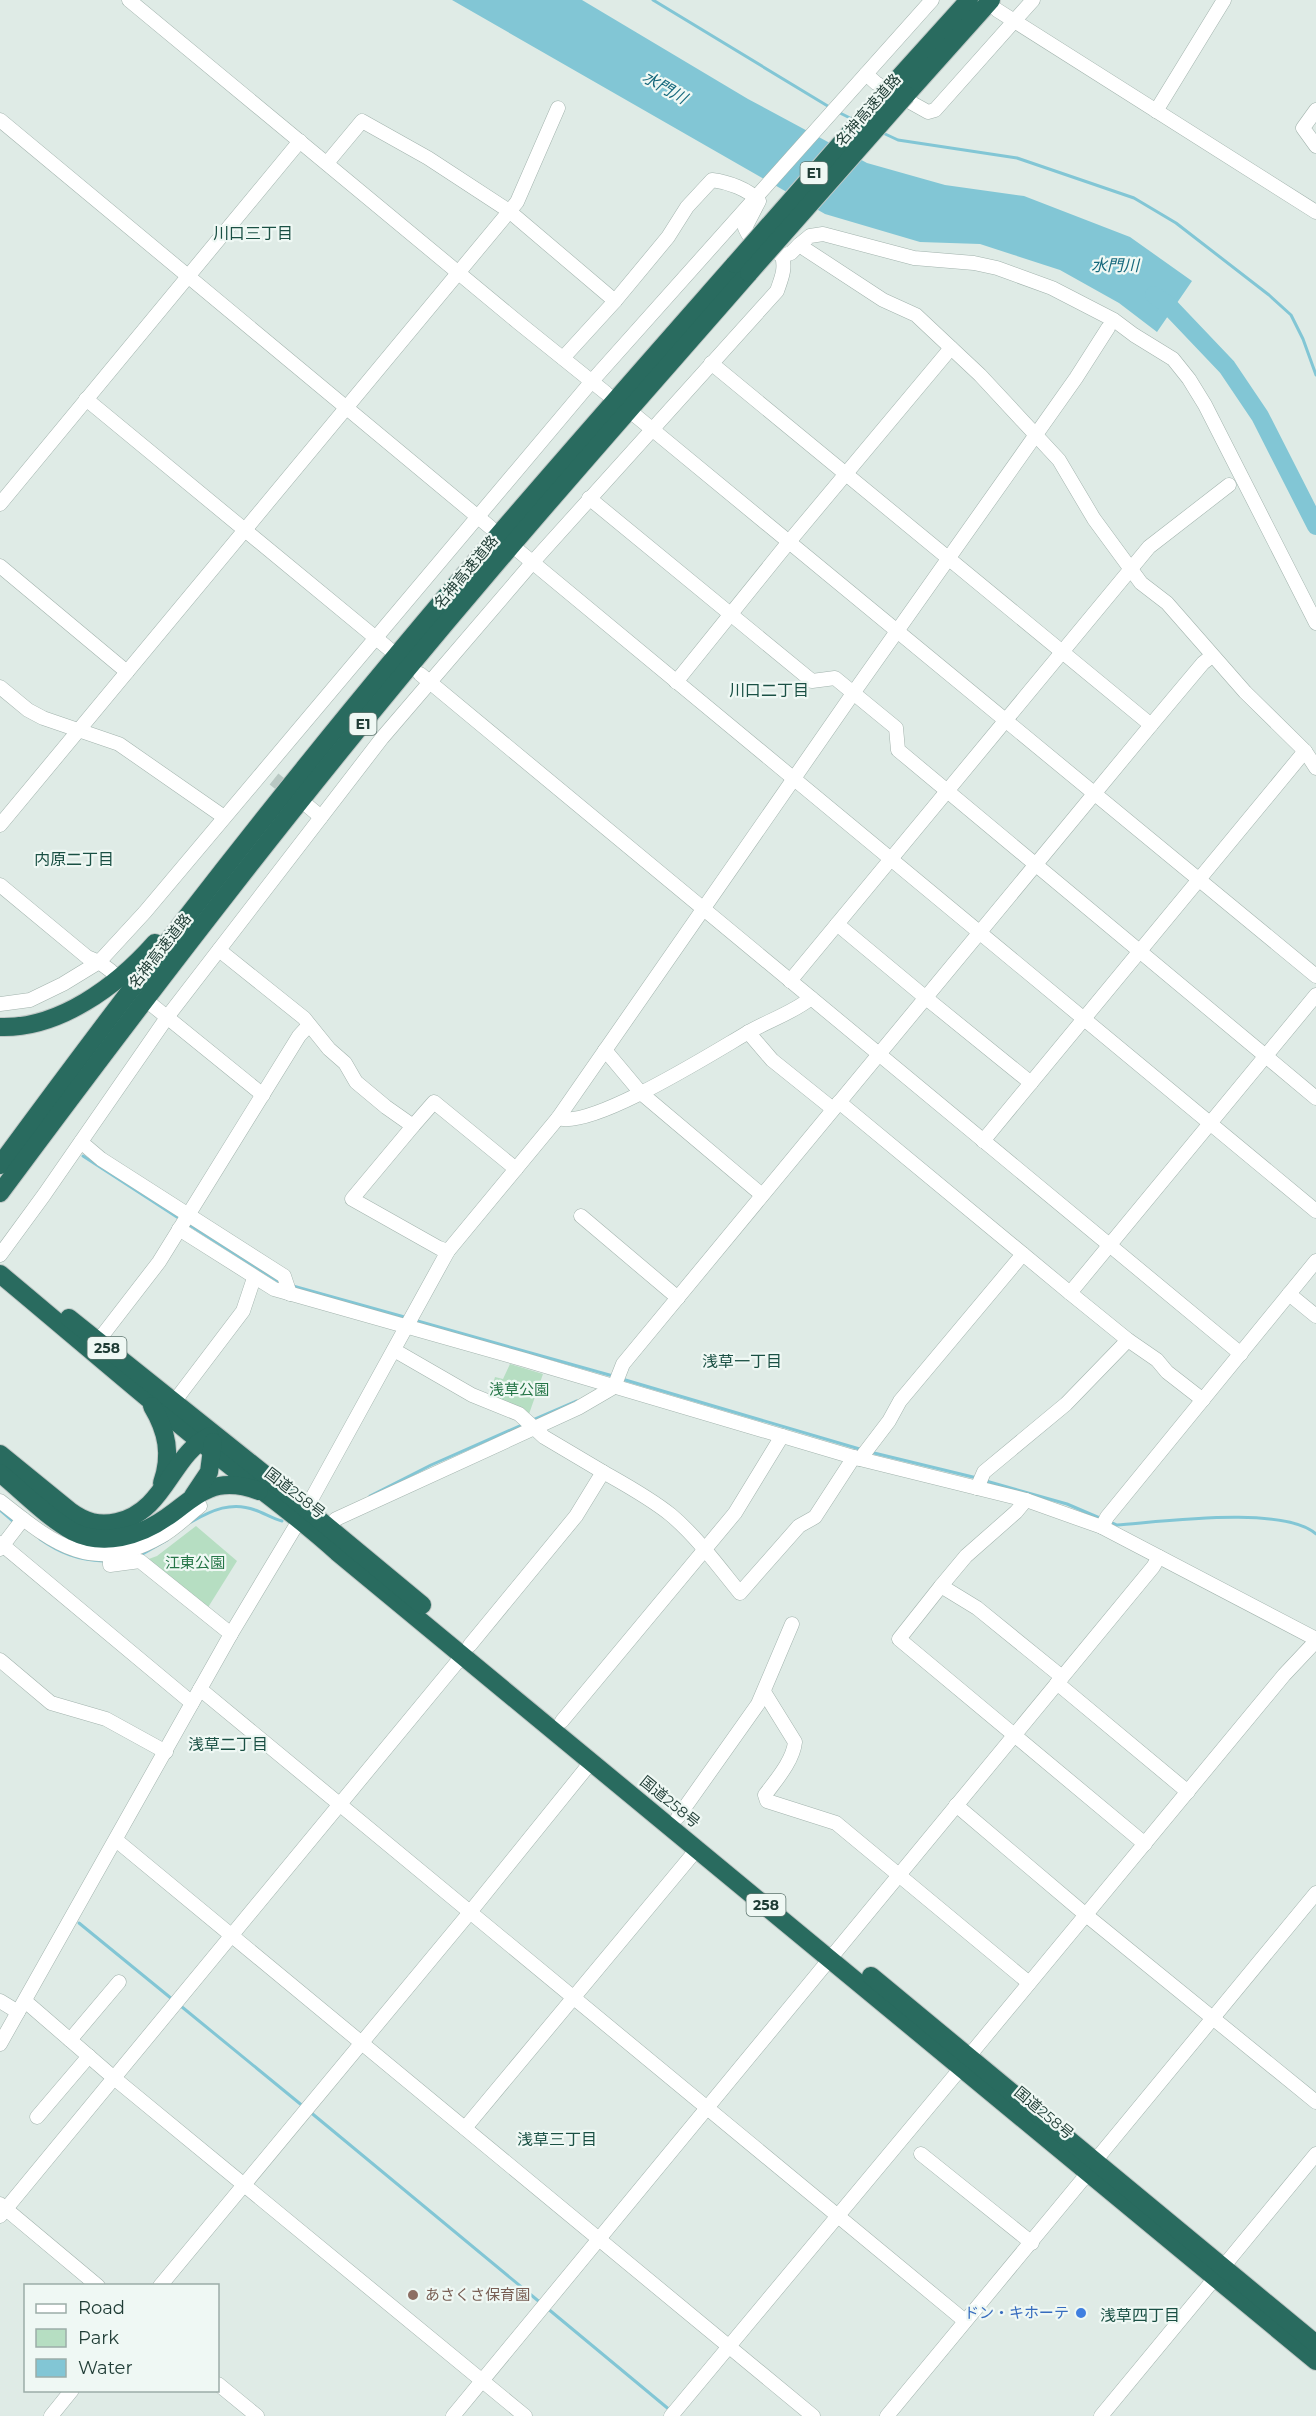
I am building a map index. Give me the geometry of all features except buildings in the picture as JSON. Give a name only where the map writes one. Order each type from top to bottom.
[{"type":"highway","name":"名神高速道路","points":[[0,1165],[226,866],[381,673],[500,531],[742,268],[900,89],[969,0]]},
{"type":"highway","name":"名神高速道路","points":[[900,89],[994,5]]},
{"type":"highway","name":"名神高速道路","points":[[0,1193],[240,877],[383,699],[742,268]]},
{"type":"highway","points":[[0,1027],[29,1025],[62,1014],[99,992],[134,964],[201,890],[304,761],[381,673]]},
{"type":"highway","points":[[0,1207],[77,1090]]},
{"type":"highway","name":"国道258号","points":[[0,1262],[174,1402],[209,1442],[266,1494],[328,1528],[592,1761],[698,1848],[834,1953]]},
{"type":"highway","name":"国道258号","points":[[0,1274],[141,1392],[302,1513],[337,1552],[562,1721],[678,1816],[834,1953],[1091,2167],[1219,2272],[1316,2344]]},
{"type":"highway","points":[[141,1392],[158,1416],[167,1441],[168,1453],[164,1476],[151,1503]]},
{"type":"highway","points":[[0,1454],[70,1511],[90,1522],[101,1524],[124,1521],[143,1511],[209,1442]]},
{"type":"highway","points":[[194,1504],[212,1462],[209,1442]]},
{"type":"highway","points":[[0,1473],[72,1530],[97,1539],[112,1539],[141,1532],[194,1504],[210,1489],[220,1486],[243,1486],[266,1494]]},
{"type":"highway","name":"国道258号","points":[[1219,2272],[1316,2361]]},
{"type":"street","points":[[129,0],[606,393]]},
{"type":"street","points":[[0,1004],[30,1000],[63,984],[99,962],[146,912],[592,381],[932,0]]},
{"type":"street","points":[[866,74],[876,83],[928,112],[935,110],[1033,0]]},
{"type":"street","points":[[1156,111],[1224,0]]},
{"type":"street","points":[[994,5],[1014,21],[1316,212]]},
{"type":"street","points":[[0,825],[517,202],[558,108]]},
{"type":"street","points":[[1316,110],[1304,128],[1316,146]]},
{"type":"street","points":[[0,120],[490,527]]},
{"type":"street","points":[[327,164],[362,121],[428,159],[509,211],[615,301]]},
{"type":"street","points":[[0,504],[300,141]]},
{"type":"street","points":[[0,1255],[168,1016],[425,679],[777,291],[783,274],[782,256],[748,234],[745,228],[757,209],[759,201],[723,181],[712,180],[687,207],[668,237],[615,301],[563,358]]},
{"type":"street","points":[[782,256],[791,253],[810,236],[823,234],[914,258],[974,263],[997,268],[1052,288],[1088,305],[1173,359],[1205,405],[1316,623]]},
{"type":"street","points":[[799,245],[884,300],[916,315],[980,375],[1059,460],[1095,519],[1141,583],[1167,603],[1212,656],[1305,751],[1316,768]]},
{"type":"street","points":[[0,2044],[410,1322],[448,1251],[558,1118],[854,692],[1036,436],[1108,328]]},
{"type":"street","points":[[676,682],[788,543],[951,348]]},
{"type":"street","points":[[711,363],[1151,725]]},
{"type":"street","points":[[86,399],[388,648]]},
{"type":"street","points":[[636,416],[1316,976]]},
{"type":"street","points":[[790,981],[1130,568],[1149,547],[1229,485]]},
{"type":"street","points":[[589,498],[812,681],[835,678],[854,692],[896,728],[898,750],[1316,1098]]},
{"type":"street","points":[[520,552],[1316,1211]]},
{"type":"street","points":[[0,566],[127,672]]},
{"type":"street","points":[[328,1528],[336,1519],[530,1423],[578,1408],[618,1381],[623,1364],[1151,725],[1203,663],[1212,656]]},
{"type":"street","points":[[425,679],[1241,1354]]},
{"type":"street","points":[[0,687],[28,710],[43,718],[119,744],[224,817]]},
{"type":"street","points":[[983,1141],[1305,751]]},
{"type":"street","points":[[263,770],[274,779]]},
{"type":"street","points":[[309,807],[321,817]]},
{"type":"street","points":[[0,885],[87,957],[111,971]]},
{"type":"street","points":[[837,924],[1031,1083]]},
{"type":"street","points":[[219,950],[304,1018],[345,1063],[356,1082],[413,1126]]},
{"type":"street","points":[[1070,1293],[1316,995]]},
{"type":"street","points":[[558,1118],[565,1121],[583,1117],[642,1093],[811,998]]},
{"type":"street","points":[[152,1005],[263,1095]]},
{"type":"street","points":[[98,1341],[159,1262],[299,1036],[309,1025]]},
{"type":"street","points":[[748,1032],[772,1060],[836,1106],[1156,1360],[1167,1372],[1203,1401]]},
{"type":"street","points":[[604,1050],[642,1093],[762,1196]]},
{"type":"street","points":[[448,1251],[352,1199],[434,1102],[516,1169]]},
{"type":"street","points":[[81,1142],[254,1278],[274,1289],[288,1288],[618,1381],[782,1436],[979,1482],[1026,1500],[1104,1523],[1159,1557],[1316,1640],[1284,1675],[673,2414]]},
{"type":"street","points":[[581,1216],[678,1298]]},
{"type":"street","points":[[183,1222],[284,1276],[288,1288]]},
{"type":"street","points":[[394,1350],[472,1395],[530,1423],[544,1437],[658,1505],[690,1533],[740,1593],[799,1526],[815,1517],[889,1420],[900,1401],[1023,1254]]},
{"type":"street","points":[[1104,1523],[1316,1261]]},
{"type":"street","points":[[174,1402],[243,1311],[254,1278]]},
{"type":"street","points":[[1289,1294],[1316,1316]]},
{"type":"street","points":[[979,1482],[1066,1404],[1128,1340]]},
{"type":"street","points":[[562,1721],[735,1513],[782,1436]]},
{"type":"street","points":[[96,2284],[2,2209],[114,2078],[467,1650],[576,1516],[603,1472]]},
{"type":"street","points":[[1026,1500],[1017,1512],[966,1556],[899,1639],[1145,1844]]},
{"type":"street","points":[[0,1501],[20,1523],[65,1548],[81,1552],[110,1554],[139,1547],[162,1537],[194,1504]]},
{"type":"street","points":[[20,1523],[1,1546],[192,1703]]},
{"type":"street","points":[[110,1554],[110,1566],[140,1561],[231,1634]]},
{"type":"street","points":[[453,2416],[1159,1557]]},
{"type":"street","points":[[941,1586],[977,1608],[1188,1792]]},
{"type":"street","points":[[678,1816],[764,1692],[792,1624]]},
{"type":"street","points":[[0,1660],[51,1703],[106,1719],[166,1752]]},
{"type":"street","points":[[200,1689],[965,2321]]},
{"type":"street","points":[[764,1692],[795,1743],[780,1774],[765,1795],[767,1801],[836,1823],[1029,1983]]},
{"type":"street","points":[[162,2284],[305,2108],[471,1911],[592,1761]]},
{"type":"street","points":[[956,1805],[1086,1915],[1316,2102]]},
{"type":"street","points":[[116,1840],[813,2416]]},
{"type":"street","points":[[465,2128],[698,1848]]},
{"type":"street","points":[[887,2416],[1032,2243],[1091,2167],[1316,1893]]},
{"type":"street","points":[[70,2040],[119,1982]]},
{"type":"street","points":[[0,2001],[21,2007],[70,2040],[525,2416]]},
{"type":"street","points":[[37,2117],[89,2056]]},
{"type":"street","points":[[921,2154],[1032,2243]]},
{"type":"street","points":[[1101,2416],[1316,2154]]},
{"type":"street","points":[[219,2385],[257,2416]]},
{"type":"street","points":[[51,2416],[71,2392]]},
{"type":"green space","name":"浅草公園","points":[[510,1364],[543,1374],[529,1414],[489,1398],[495,1377],[503,1379]]},
{"type":"green space","name":"江東公園","points":[[196,1526],[237,1561],[207,1609],[146,1560],[157,1556]]},
{"type":"water","points":[[452,0],[582,0],[748,99],[867,163],[945,185],[1024,196],[1130,237],[1192,281],[1157,332],[1119,303],[1060,270],[980,244],[920,242],[825,214]]},
{"type":"waterway","points":[[653,0],[831,108]]},
{"type":"waterway","points":[[836,111],[852,119]]},
{"type":"waterway","points":[[883,133],[898,140],[1017,158],[1134,198],[1176,223],[1269,295],[1291,315],[1303,339],[1316,375]]},
{"type":"waterway","name":"水門川","points":[[1154,295],[1168,305],[1227,367],[1260,416],[1316,526]]},
{"type":"waterway","points":[[83,1156],[180,1219]]},
{"type":"waterway","points":[[188,1224],[281,1283]]},
{"type":"waterway","points":[[293,1286],[408,1318]]},
{"type":"waterway","points":[[414,1320],[613,1376]]},
{"type":"waterway","points":[[622,1379],[863,1450]]},
{"type":"waterway","points":[[533,1420],[577,1401]]},
{"type":"waterway","points":[[370,1496],[431,1465],[524,1424]]},
{"type":"waterway","points":[[870,1452],[977,1478]]},
{"type":"waterway","points":[[986,1481],[1067,1504],[1102,1519]]},
{"type":"waterway","points":[[191,1522],[222,1508],[238,1506],[247,1507],[282,1521]]},
{"type":"waterway","points":[[0,1510],[14,1522]]},
{"type":"waterway","points":[[1108,1521],[1117,1525],[1190,1519],[1250,1518],[1300,1525],[1316,1534]]},
{"type":"waterway","points":[[40,1539],[70,1555],[103,1561]]},
{"type":"waterway","points":[[139,1556],[167,1540]]},
{"type":"waterway","points":[[79,1923],[172,1999]]},
{"type":"waterway","points":[[182,2007],[304,2107]]},
{"type":"waterway","points":[[309,2111],[542,2304]]},
{"type":"waterway","points":[[547,2308],[671,2411]]},
{"type":"tunnel","points":[[274,779],[294,795]]},
{"type":"place","name":"あさくさ保育園","points":[[413,2295]]},
{"type":"place","name":"ドン・キホーテ","points":[[1081,2313]]},
{"type":"district","name":"川口三丁目","points":[[253,233]]},
{"type":"district","name":"川口二丁目","points":[[769,690]]},
{"type":"district","name":"内原二丁目","points":[[74,859]]},
{"type":"district","name":"浅草一丁目","points":[[742,1361]]},
{"type":"district","name":"浅草二丁目","points":[[228,1744]]},
{"type":"district","name":"浅草三丁目","points":[[557,2139]]},
{"type":"district","name":"浅草四丁目","points":[[1140,2315]]}]
